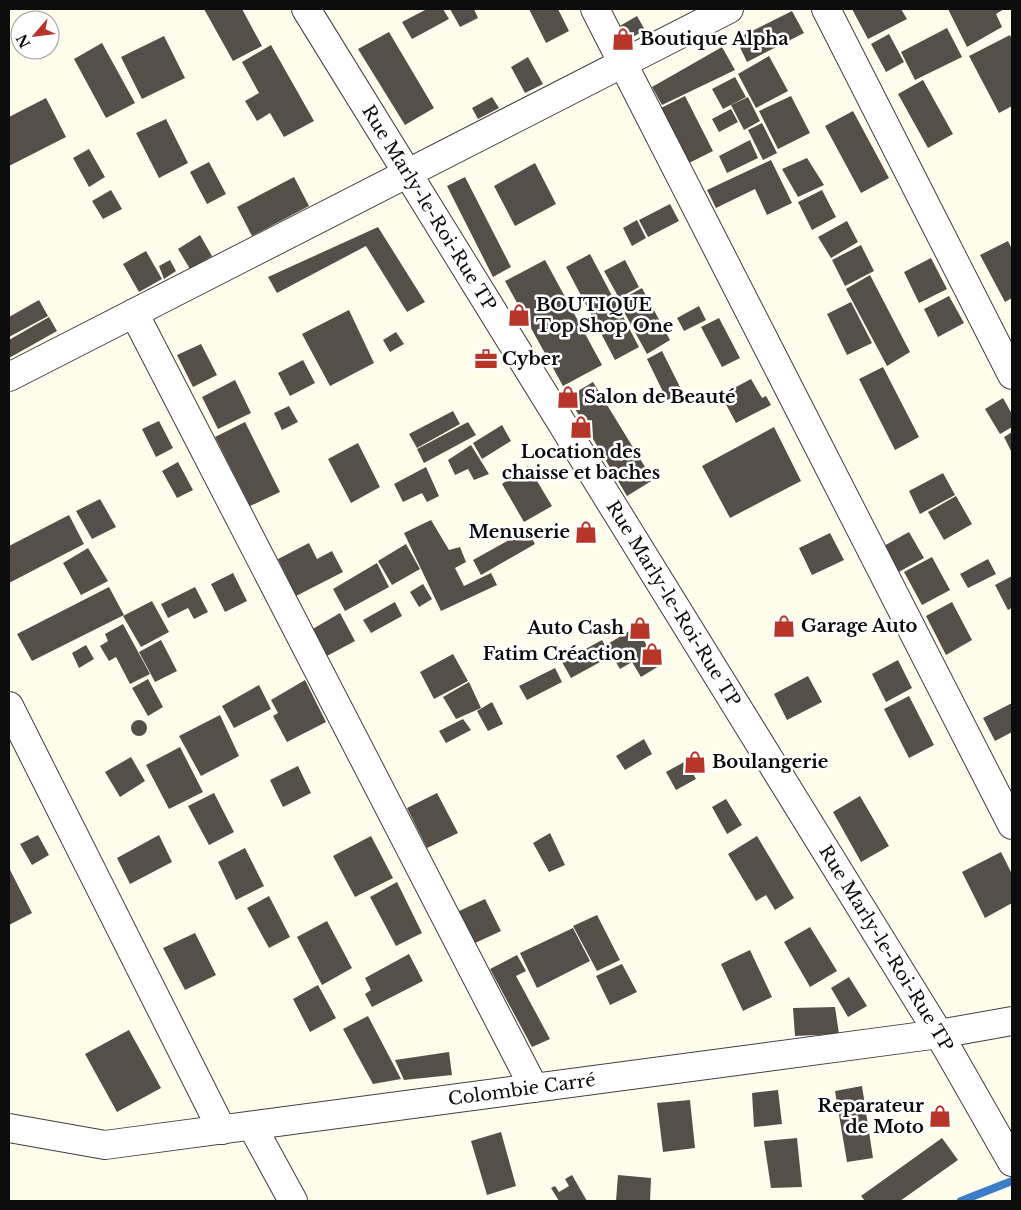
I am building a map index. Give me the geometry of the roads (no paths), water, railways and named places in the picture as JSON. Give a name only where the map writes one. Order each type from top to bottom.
[{"type":"street","name":"Rue Marly-le-Roi-Rue TP","points":[[306,9],[939,1034],[1009,1156]]},
{"type":"street","points":[[595,9],[1012,825]]},
{"type":"street","points":[[9,377],[729,9]]},
{"type":"street","points":[[826,9],[1012,375]]},
{"type":"street","points":[[134,313],[534,1088]]},
{"type":"street","points":[[9,706],[222,1130]]},
{"type":"street","name":"Colombie Carré","points":[[9,1128],[105,1146],[939,1034],[1012,1021]]},
{"type":"street","points":[[252,1126],[293,1201]]},
{"type":"waterway","points":[[961,1201],[1012,1181]]},
{"type":"place","name":"Boutique Alpha","points":[[623,39]]},
{"type":"place","name":"BOUTIQUE Top Shop One","points":[[519,315]]},
{"type":"place","name":"Cyber","points":[[486,359]]},
{"type":"place","name":"Salon de Beauté","points":[[568,397]]},
{"type":"place","name":"Location des chaisse et baches","points":[[581,427]]},
{"type":"place","name":"Menuserie","points":[[586,532]]},
{"type":"place","name":"Garage Auto","points":[[784,626]]},
{"type":"place","name":"Auto Cash","points":[[640,628]]},
{"type":"place","name":"Fatim Créaction","points":[[652,654]]},
{"type":"place","name":"Boulangerie","points":[[695,762]]},
{"type":"place","name":"Reparateur de Moto","points":[[940,1116]]}]
